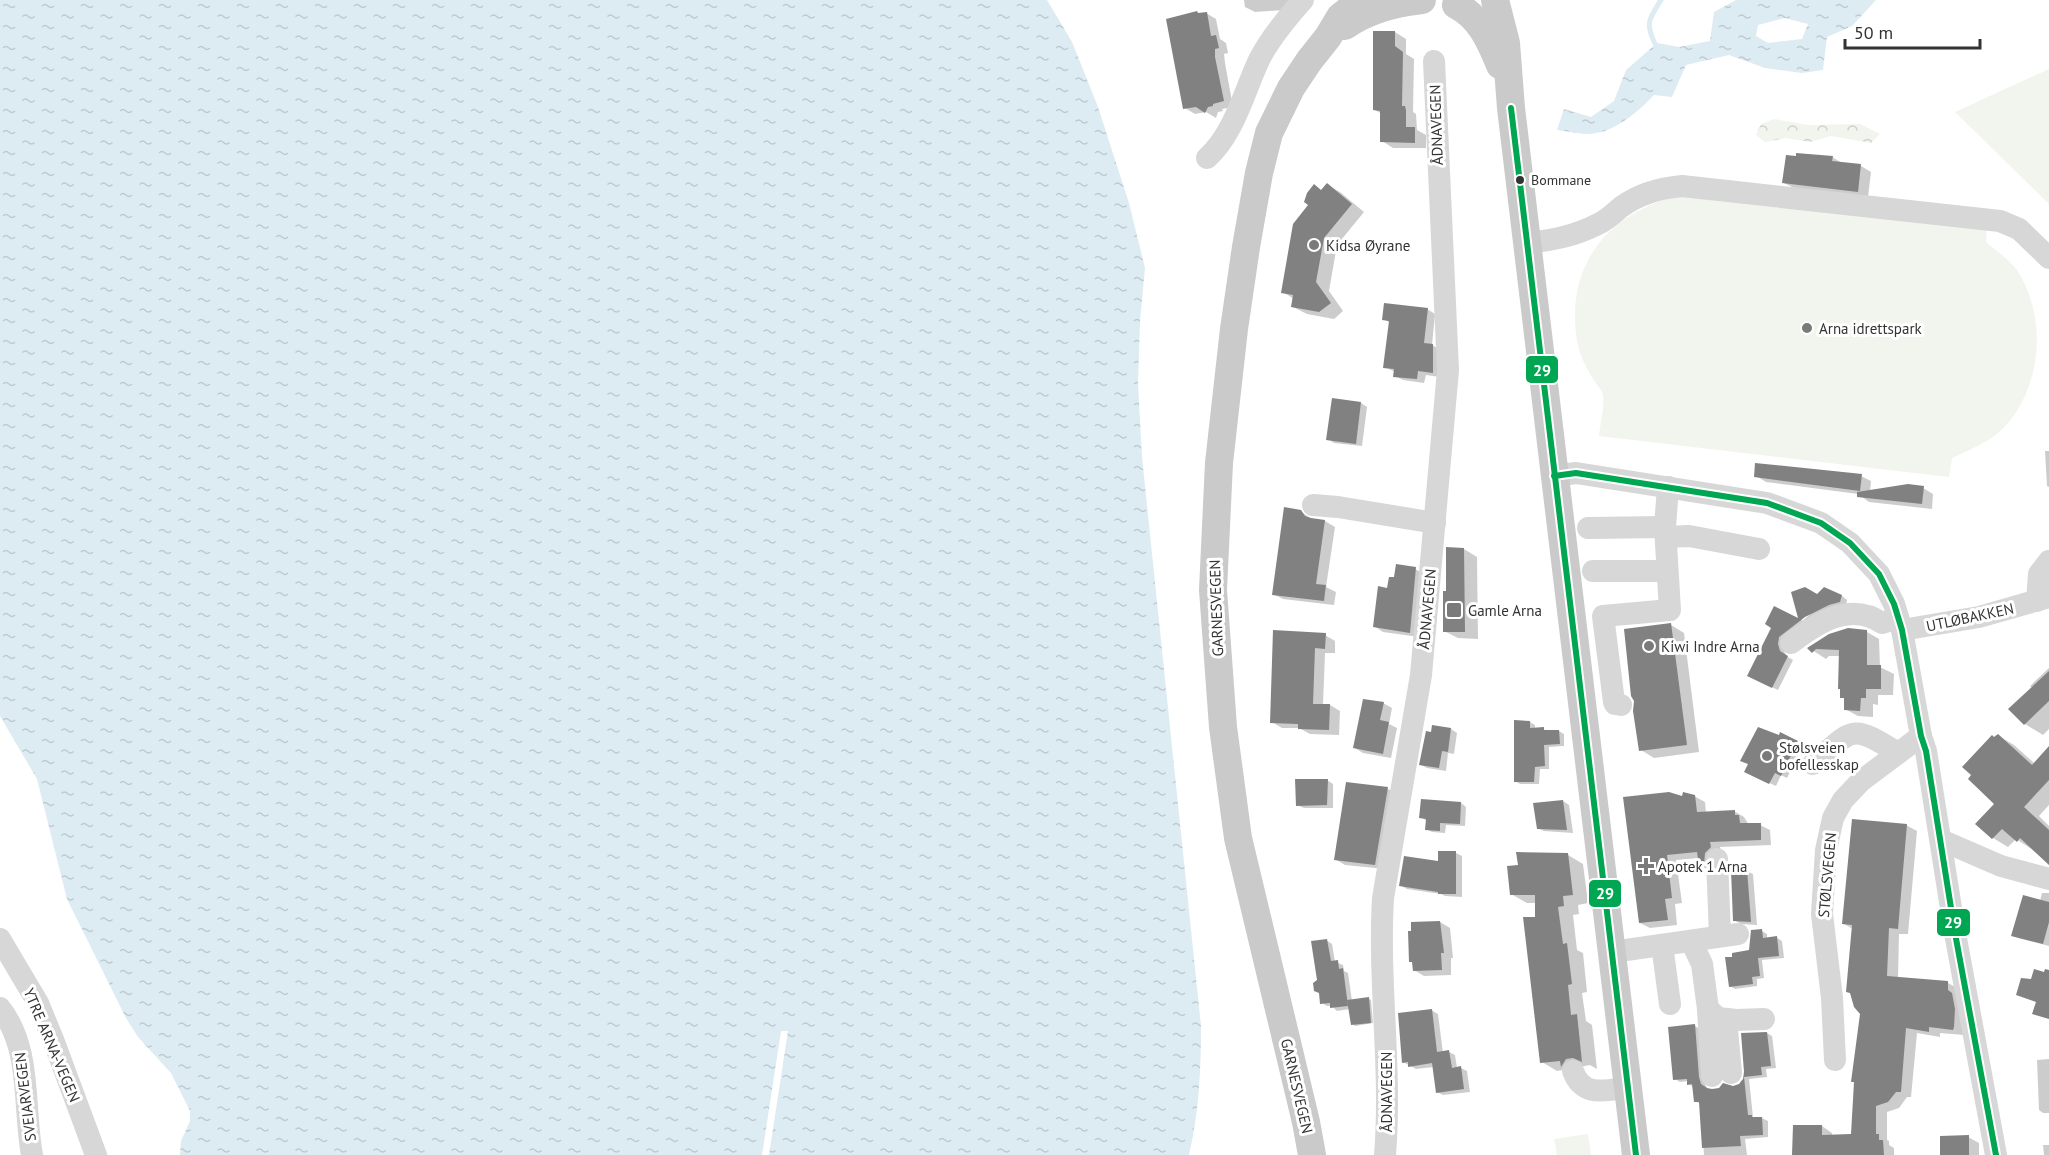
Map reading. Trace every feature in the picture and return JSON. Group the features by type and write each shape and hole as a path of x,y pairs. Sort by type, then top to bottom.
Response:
{"main road":[{"name":"GARNESVEGEN","path":"1312,1155 1238,838 1223,726 1213,590 1220,452 1234,329 1259,173 1269,133 1291,88 1344,14 1371,12 1392,5 1422,0"},
{"path":"1495,0 1506,44 1508,82 1554,476 1636,1155"},
{"path":"1457,2 1485,33 1508,82"}],"street":[{"path":"1207,158 1217,150 1227,132 1269,43 1303,0"},
{"name":"ÅDNAVEGEN","path":"1385,1155 1388,1098 1381,934 1383,898 1421,675 1448,370 1434,61"},
{"path":"1527,243 1555,240 1582,232 1602,222 1632,200 1656,190 1682,186 2000,221 2019,229 2049,258"},
{"path":"1554,476 1576,473 1767,502 1821,523 1850,543 1879,574 1900,624 1926,752 1955,933 1996,1155"},
{"path":"1621,705 1614,702 1604,616 1670,610 1665,532 1668,487"},
{"path":"1313,505 1435,523"},
{"path":"1588,528 1665,532 1759,549"},
{"name":"UTLØBAKKEN","path":"1791,643 1819,622 1842,614 1870,616 1882,623 1900,624 1979,617 2043,599 2039,574 2049,561"},
{"path":"1593,571 1668,571"},
{"path":"1813,764 1845,736 1859,732 1868,734 1898,753"},
{"name":"STØLSVEGEN","path":"1835,1060 1832,998 1822,914 1828,839 1833,818 1843,801 1861,781 1921,736"},
{"path":"1941,840 1994,863 2048,877"},
{"path":"1612,952 1729,935 1717,859"},
{"name":"YTRE ARNA-VEGEN","path":"0,939 42,1013 96,1155"},
{"path":"1691,941 1702,964 1717,1014 1722,1075"},
{"path":"1662,945 1670,1004"},
{"name":"SVEIARVEGEN","path":"0,1008 16,1035 21,1054 32,1155"},
{"path":"1717,1014 1764,1019"},
{"path":"1573,1071 1576,1081 1586,1089 1597,1091 1628,1088"}],"green space":[{"path":"2049,69 2049,204 1955,112"},
{"path":"1774,119 1808,125 1860,124 1880,134 1871,143 1831,136 1810,142 1786,138 1765,142 1756,135 1761,124"},
{"path":"1677,196 1987,227 1986,242 2017,270 2034,311 2037,333 2036,356 2032,378 2024,399 2012,418 1997,434 1952,458 1949,477 1599,436 1603,395 1581,355 1575,319 1577,293 1583,270 1594,250 1610,232 1629,217 1651,205"},
{"path":"1588,1134 1591,1155 1557,1155 1554,1139"}],"water":[{"path":"0,0 1047,0 1072,42 1098,107 1129,203 1145,268 1138,384 1142,457 1201,1026 1199,1091 1189,1155 180,1155 181,1141 190,1121 190,1111 171,1073 138,1037 126,1018 67,899 37,779 0,716"},
{"path":"1736,0 1876,0 1852,26 1827,37 1823,70 1802,73 1765,68 1729,55 1686,65 1672,97 1654,95 1632,116 1605,131 1585,134 1557,130 1564,109 1591,117 1614,101 1626,70 1657,43 1679,47 1710,41 1714,12","holes":["1785,18 1808,24 1802,39 1768,43 1756,36 1758,25"]}],"pier":[{"path":"781,1031 788,1031 769,1155 762,1155"}],"building":[{"path":"1197,11 1198,13 1207,12 1211,36 1216,35 1219,48 1215,49 1215,57 1224,101 1208,107 1205,113 1196,107 1183,109 1166,19"},
{"path":"1373,31 1395,31 1395,46 1403,52 1402,106 1405,106 1406,110 1406,127 1415,127 1415,143 1380,142 1380,111 1373,110"},
{"path":"1796,153 1833,156 1832,161 1861,164 1858,192 1782,183 1786,155 1796,156"},
{"path":"1327,183 1352,204 1324,238 1316,282 1331,303 1319,312 1291,307 1293,295 1281,293 1293,224 1308,205 1304,202 1314,184 1321,190"},
{"path":"1384,303 1428,308 1424,343 1433,344 1433,373 1418,371 1417,379 1393,377 1394,369 1383,368 1389,321 1382,320"},
{"path":"1332,398 1361,402 1356,444 1326,440"},
{"path":"1755,463 1862,474 1860,491 1754,477"},
{"path":"1908,484 1924,486 1922,504 1857,497 1857,492"},
{"path":"1284,507 1301,510 1305,516 1311,518 1325,520 1316,584 1326,585 1324,601 1272,595"},
{"path":"1446,547 1464,548 1465,632 1443,632"},
{"path":"1396,564 1416,567 1410,633 1373,627 1378,586 1387,588 1389,577 1394,577"},
{"path":"1805,587 1817,594 1824,587 1842,595 1840,602 1805,617 1779,637 1780,651 1788,656 1772,688 1747,676 1771,628 1765,624 1774,606 1798,618 1791,592"},
{"path":"1671,623 1687,745 1639,751 1624,629"},
{"path":"1848,628 1867,630 1867,665 1881,665 1881,689 1866,689 1866,698 1861,698 1860,711 1844,710 1844,698 1840,698 1840,689 1838,689 1839,650 1816,649 1812,653 1807,648 1829,634"},
{"path":"1273,630 1326,633 1325,649 1315,648 1313,704 1330,704 1329,730 1298,729 1298,724 1270,723"},
{"path":"2049,671 2049,701 2024,725 2008,709"},
{"path":"1363,699 1384,702 1380,720 1389,722 1383,754 1353,748"},
{"path":"1514,720 1530,721 1530,728 1544,727 1544,730 1559,730 1560,744 1544,745 1545,766 1535,767 1534,782 1514,782"},
{"path":"1432,725 1451,728 1448,752 1442,751 1439,768 1419,765 1426,731 1431,732"},
{"name":"Stølsveien bofellesskap","path":"1758,727 1779,735 1780,732 1798,741 1781,776 1775,773 1769,784 1744,772 1748,764 1740,761"},
{"path":"1998,734 2032,765 2049,746 2049,780 2024,807 2049,830 2049,865 2020,838 2017,842 2002,829 1992,839 1975,824 1994,804 1968,779 1971,775 1962,767 1992,735 1994,737"},
{"path":"1295,779 1328,779 1327,805 1296,806"},
{"path":"1346,782 1388,787 1375,865 1334,860"},
{"path":"1669,792 1682,796 1683,792 1695,795 1697,812 1735,810 1735,815 1739,815 1740,823 1761,823 1761,840 1710,842 1711,847 1705,853 1704,865 1699,866 1697,852 1667,855 1672,898 1665,899 1668,920 1639,923 1623,797"},
{"path":"1421,799 1461,802 1460,824 1440,823 1440,831 1425,830 1426,819 1419,818"},
{"path":"1563,800 1567,830 1537,829 1533,803"},
{"path":"1852,819 1907,824 1898,929 1889,928 1887,976 1948,981 1948,990 1952,993 1955,1009 1954,1027 1953,1030 1929,1027 1929,1032 1906,1028 1901,1092 1896,1092 1888,1102 1876,1106 1876,1134 1879,1134 1879,1140 1883,1140 1884,1155 1792,1155 1793,1125 1822,1125 1822,1135 1851,1134 1854,1082 1851,1082 1860,1014 1854,1007 1850,993 1846,992 1852,925 1842,924"},
{"path":"1438,851 1456,851 1456,894 1438,894 1438,892 1399,886 1404,856 1438,861"},
{"path":"1516,852 1568,853 1573,895 1563,896 1564,906 1558,907 1563,944 1567,943 1572,984 1568,985 1571,1015 1577,1014 1582,1062 1573,1058 1566,1059 1561,1067 1560,1061 1540,1063 1523,917 1535,917 1535,895 1510,895 1507,866 1518,865"},
{"path":"1747,869 1751,922 1733,921 1731,870"},
{"path":"2023,895 2049,902 2049,922 2043,944 2011,936"},
{"path":"1440,921 1444,953 1441,953 1442,970 1413,971 1412,962 1409,962 1408,931 1411,931 1411,922"},
{"path":"1762,929 1763,938 1777,936 1779,956 1758,958 1760,976 1752,977 1753,984 1729,987 1725,957 1732,957 1732,953 1749,950 1751,930"},
{"path":"1327,939 1331,961 1338,960 1339,969 1343,968 1348,1006 1330,1008 1330,1003 1320,1004 1319,993 1314,991 1313,983 1317,980 1311,941"},
{"path":"2034,969 2044,972 2045,969 2049,970 2049,1019 2032,1014 2036,1002 2016,995 2021,978 2031,979"},
{"path":"1369,997 1371,1023 1351,1025 1347,1000"},
{"path":"1432,1009 1437,1052 1449,1050 1452,1068 1461,1066 1464,1089 1436,1093 1432,1063 1408,1067 1408,1062 1402,1063 1398,1013"},
{"path":"1695,1024 1699,1077 1701,1084 1712,1089 1719,1088 1723,1083 1733,1086 1739,1084 1743,1079 1741,1033 1767,1032 1771,1066 1761,1067 1762,1075 1744,1077 1748,1115 1762,1117 1763,1135 1740,1136 1741,1146 1702,1148 1699,1102 1694,1102 1692,1084 1687,1085 1687,1079 1673,1080 1668,1027"},
{"path":"1969,1135 1969,1155 1940,1155 1940,1136"}],"waterway":[{"path":"1655,44 1649,26 1661,0"}],"transit line":[{"name":"29","path":"1511,108 1636,1155"},
{"name":"29","path":"1554,476 1576,473 1767,503 1821,523 1850,543 1879,574 1894,604 1902,630 1921,736 1926,751 1955,933 1996,1155"}],"place":[{"name":"Bommane","path":"1520,180"},
{"name":"Kidsa Øyrane","path":"1314,245"},
{"name":"Arna idrettspark","path":"1807,328"},
{"name":"Gamle Arna","path":"1454,610"},
{"name":"Kiwi Indre Arna","path":"1649,646"},
{"name":"Stølsveien bofellesskap","path":"1767,756"},
{"name":"Apotek 1 Arna","path":"1646,866"}]}
